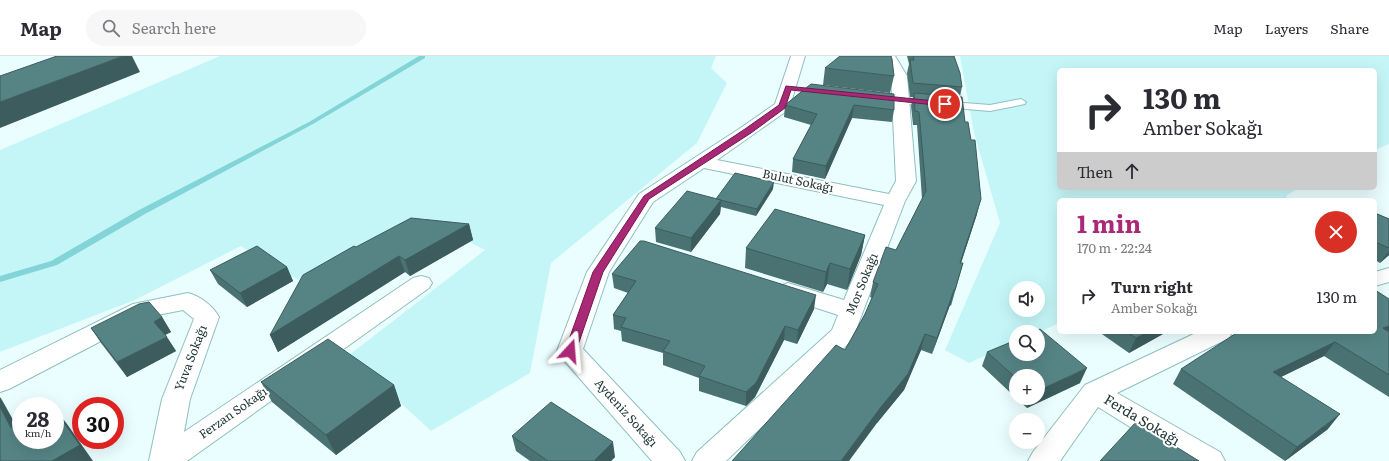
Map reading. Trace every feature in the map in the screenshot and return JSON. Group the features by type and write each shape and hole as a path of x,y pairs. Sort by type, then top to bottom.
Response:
{"street":[{"name":"Aydeniz Sokağı","path":"670,461 570,351 598,272 646,198 782,106 796,89 798,56"},
{"name":"Mor Sokağı","path":"707,461 842,335 895,201 906,181 893,100 899,76 888,56"},
{"name":"Bulut Sokağı","path":"701,162 895,201"},
{"path":"620,239 642,246"},
{"path":"1377,278 1389,275"},
{"name":"Ferzan Sokağı","path":"164,461 421,283"},
{"path":"769,285 852,311"},
{"name":"Yuva Sokağı","path":"0,382 141,310 188,301 207,317 176,399 164,461"},
{"path":"1043,461 1094,392 1216,334"},
{"name":"Ferda Sokağı","path":"1094,392 1210,461"}],"lane":[{"path":"893,100 990,108 1021,102"}],"shaded area":[{"path":"220,56 716,56 711,68 727,83 697,143 551,263 530,373 431,431 349,355 485,250 424,218 310,287 241,246 135,300 0,352 0,150"},
{"path":"960,56 1389,56 1389,144 1377,149 1377,68 1057,68 1057,190 1296,190 1287,195 1286,198 1057,198 1057,324 1045,330 1045,325 1009,325 1009,345 969,363 945,350 1000,223 974,133"}],"building":[{"path":"57,56 123,56 0,102 0,76"},
{"path":"840,56 891,56 894,76 825,68"},
{"path":"913,56 954,56 960,73 962,87 913,83 910,60 914,60"},
{"path":"811,84 894,94 894,110 854,105 826,166 793,159 817,114 785,105"},
{"path":"914,93 962,97 965,122 968,122 971,140 975,140 981,199 960,263 963,263 955,290 937,338 925,334 908,374 881,407 841,461 732,461 836,345 845,350 865,314 878,284 873,282 886,247 896,250 926,191 919,112 915,111"},
{"path":"735,173 774,182 757,209 716,199"},
{"path":"687,191 721,200 691,238 655,228"},
{"path":"775,209 865,235 850,269 830,263 826,272 746,248"},
{"path":"1377,214 1389,219 1389,248 1377,243"},
{"path":"411,218 469,224 405,260 399,256 270,335 303,275 354,246 356,247"},
{"path":"640,241 816,295 798,330 785,326 756,383 746,392 699,376 705,366 663,351 670,341 621,327 626,318 613,315 636,281 612,274"},
{"path":"257,246 287,267 240,293 210,270"},
{"path":"1377,291 1389,299 1389,326 1383,328 1389,332 1389,375 1335,342 1273,372 1340,414 1297,447 1181,369 1235,334 1377,334"},
{"path":"149,302 162,317 154,322 167,337 117,362 91,328 139,304"},
{"path":"1045,333 1087,368 1045,388 1045,369 1009,369 1009,372 987,352 1009,343 1009,361 1045,361"},
{"path":"1130,334 1144,334 1136,338"},
{"path":"328,339 394,385 326,435 261,382"},
{"path":"551,402 613,442 594,461 548,461 512,436"},
{"path":"0,407 12,428 12,449 64,449 64,423 72,434 73,449 52,461 0,461"},
{"path":"1136,422 1199,461 1100,461"}],"waterway":[{"path":"0,279 54,263 142,212 311,123 422,58 422,56"}],"route":[{"path":"570,351 598,272 646,198 748,131 782,106 788,88 945,104"}]}
